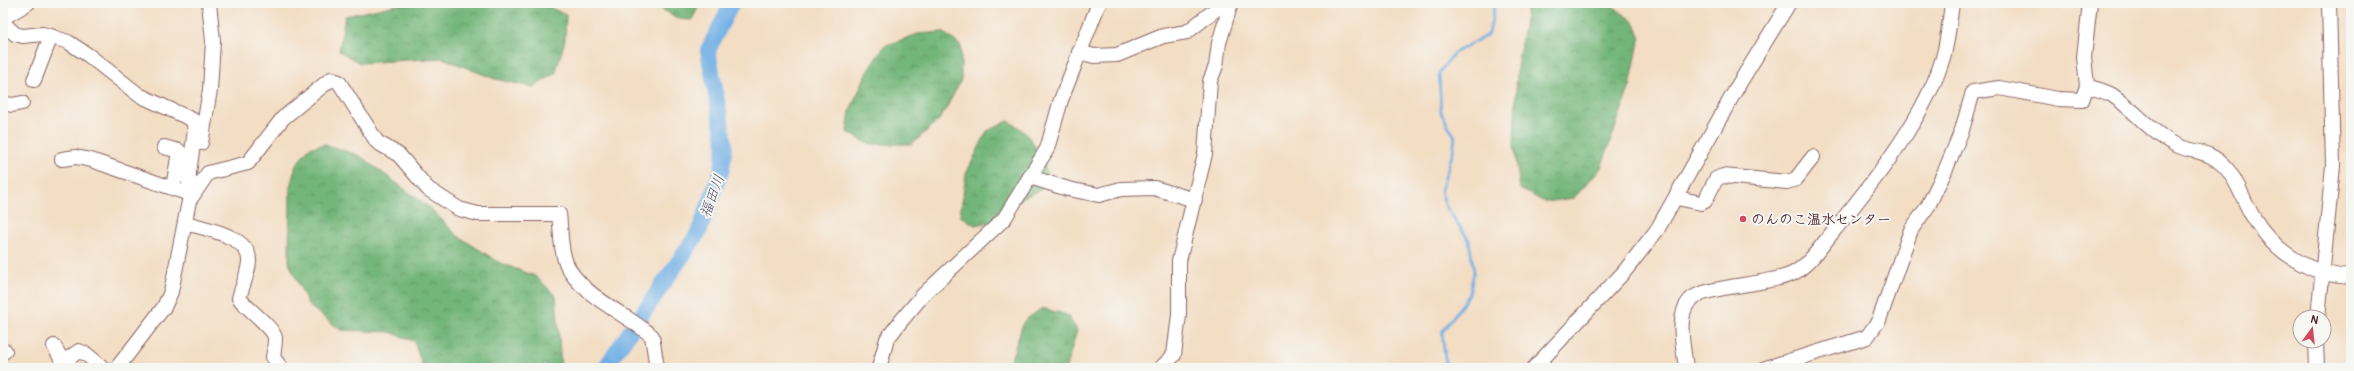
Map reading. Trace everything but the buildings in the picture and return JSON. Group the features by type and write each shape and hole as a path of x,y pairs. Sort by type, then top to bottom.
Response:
{"street":[{"path":"3,18 28,3"},
{"path":"117,368 164,307 171,292 186,223 189,201 193,190 210,83 213,41 209,3"},
{"path":"878,368 887,339 901,320 923,295 1004,219 1048,148 1061,100 1098,3"},
{"path":"1079,52 1094,56 1118,55 1163,36 1187,32 1224,3"},
{"path":"1161,368 1174,356 1179,314 1179,261 1205,154 1210,81 1216,66 1219,43 1231,3"},
{"path":"1534,368 1639,255 1677,198 1739,84 1789,3"},
{"path":"1686,368 1682,325 1690,301 1699,294 1710,290 1768,282 1793,273 1805,264 1861,196 1914,121 1934,79 1944,54 1952,3"},
{"path":"1766,368 1867,337 1879,320 1910,230 1928,206 1945,171 1962,130 1973,92 1999,88 2058,99 2082,100 2087,86 2084,57 2090,3"},
{"path":"2319,309 2324,272 2333,166 2329,3"},
{"path":"3,23 15,34 23,36 43,34 68,42 88,55 139,95 193,120 196,130 188,180 193,190"},
{"path":"34,80 51,36"},
{"path":"193,190 208,173 248,163 283,118 331,79 339,82 377,142 398,155 428,189 459,209 478,214 559,214 566,262 576,278 598,299 630,319 652,336 657,368"},
{"path":"2087,86 2111,94 2131,109 2146,126 2175,145 2208,153 2226,168 2252,216 2270,241 2290,258 2324,272 2351,277"},
{"path":"3,103 12,105 22,103"},
{"path":"164,147 179,151 173,188"},
{"path":"62,159 76,157 91,160 173,188 193,190"},
{"path":"1677,198 1701,203 1705,201 1716,179 1723,176 1787,182 1796,179 1812,157"},
{"path":"1030,176 1068,189 1099,195 1121,189 1154,188 1195,200"},
{"path":"186,223 234,239 245,247 249,262 239,298 246,308 268,325 275,336 273,357 281,368"},
{"path":"54,346 63,362 79,351 86,354 103,368"},
{"path":"2316,349 2317,368"}],"green space":[{"path":"406,3 541,3 566,15 565,40 555,74 533,87 495,79 442,58 360,63 339,51 345,16"},
{"path":"651,3 700,3 692,20 679,19"},
{"path":"1528,3 1609,3 1635,23 1640,37 1630,86 1601,168 1574,198 1545,202 1520,189 1514,144 1517,67"},
{"path":"943,32 961,46 961,80 941,118 912,144 869,144 847,132 850,111 867,72 884,46 918,34"},
{"path":"1008,121 1016,125 1028,136 1036,149 1047,172 1042,189 1024,197 991,222 975,225 960,216 966,174 987,131"},
{"path":"325,144 360,156 430,208 458,236 500,263 535,276 556,296 561,368 423,368 414,341 390,332 341,330 309,306 289,263 290,187 296,165 309,148"},
{"path":"1042,308 1067,315 1077,330 1066,368 1008,368 1024,321"}],"waterway":[{"name":"福田川","path":"605,368 699,232 722,169 725,145 708,50 732,3"},
{"path":"1446,368 1442,332 1469,295 1474,271 1469,240 1445,205 1441,190 1453,152 1455,137 1441,113 1439,73 1454,53 1489,34 1495,3"}],"place":[{"name":"のんのこ温水センター","path":"1743,219"}]}
